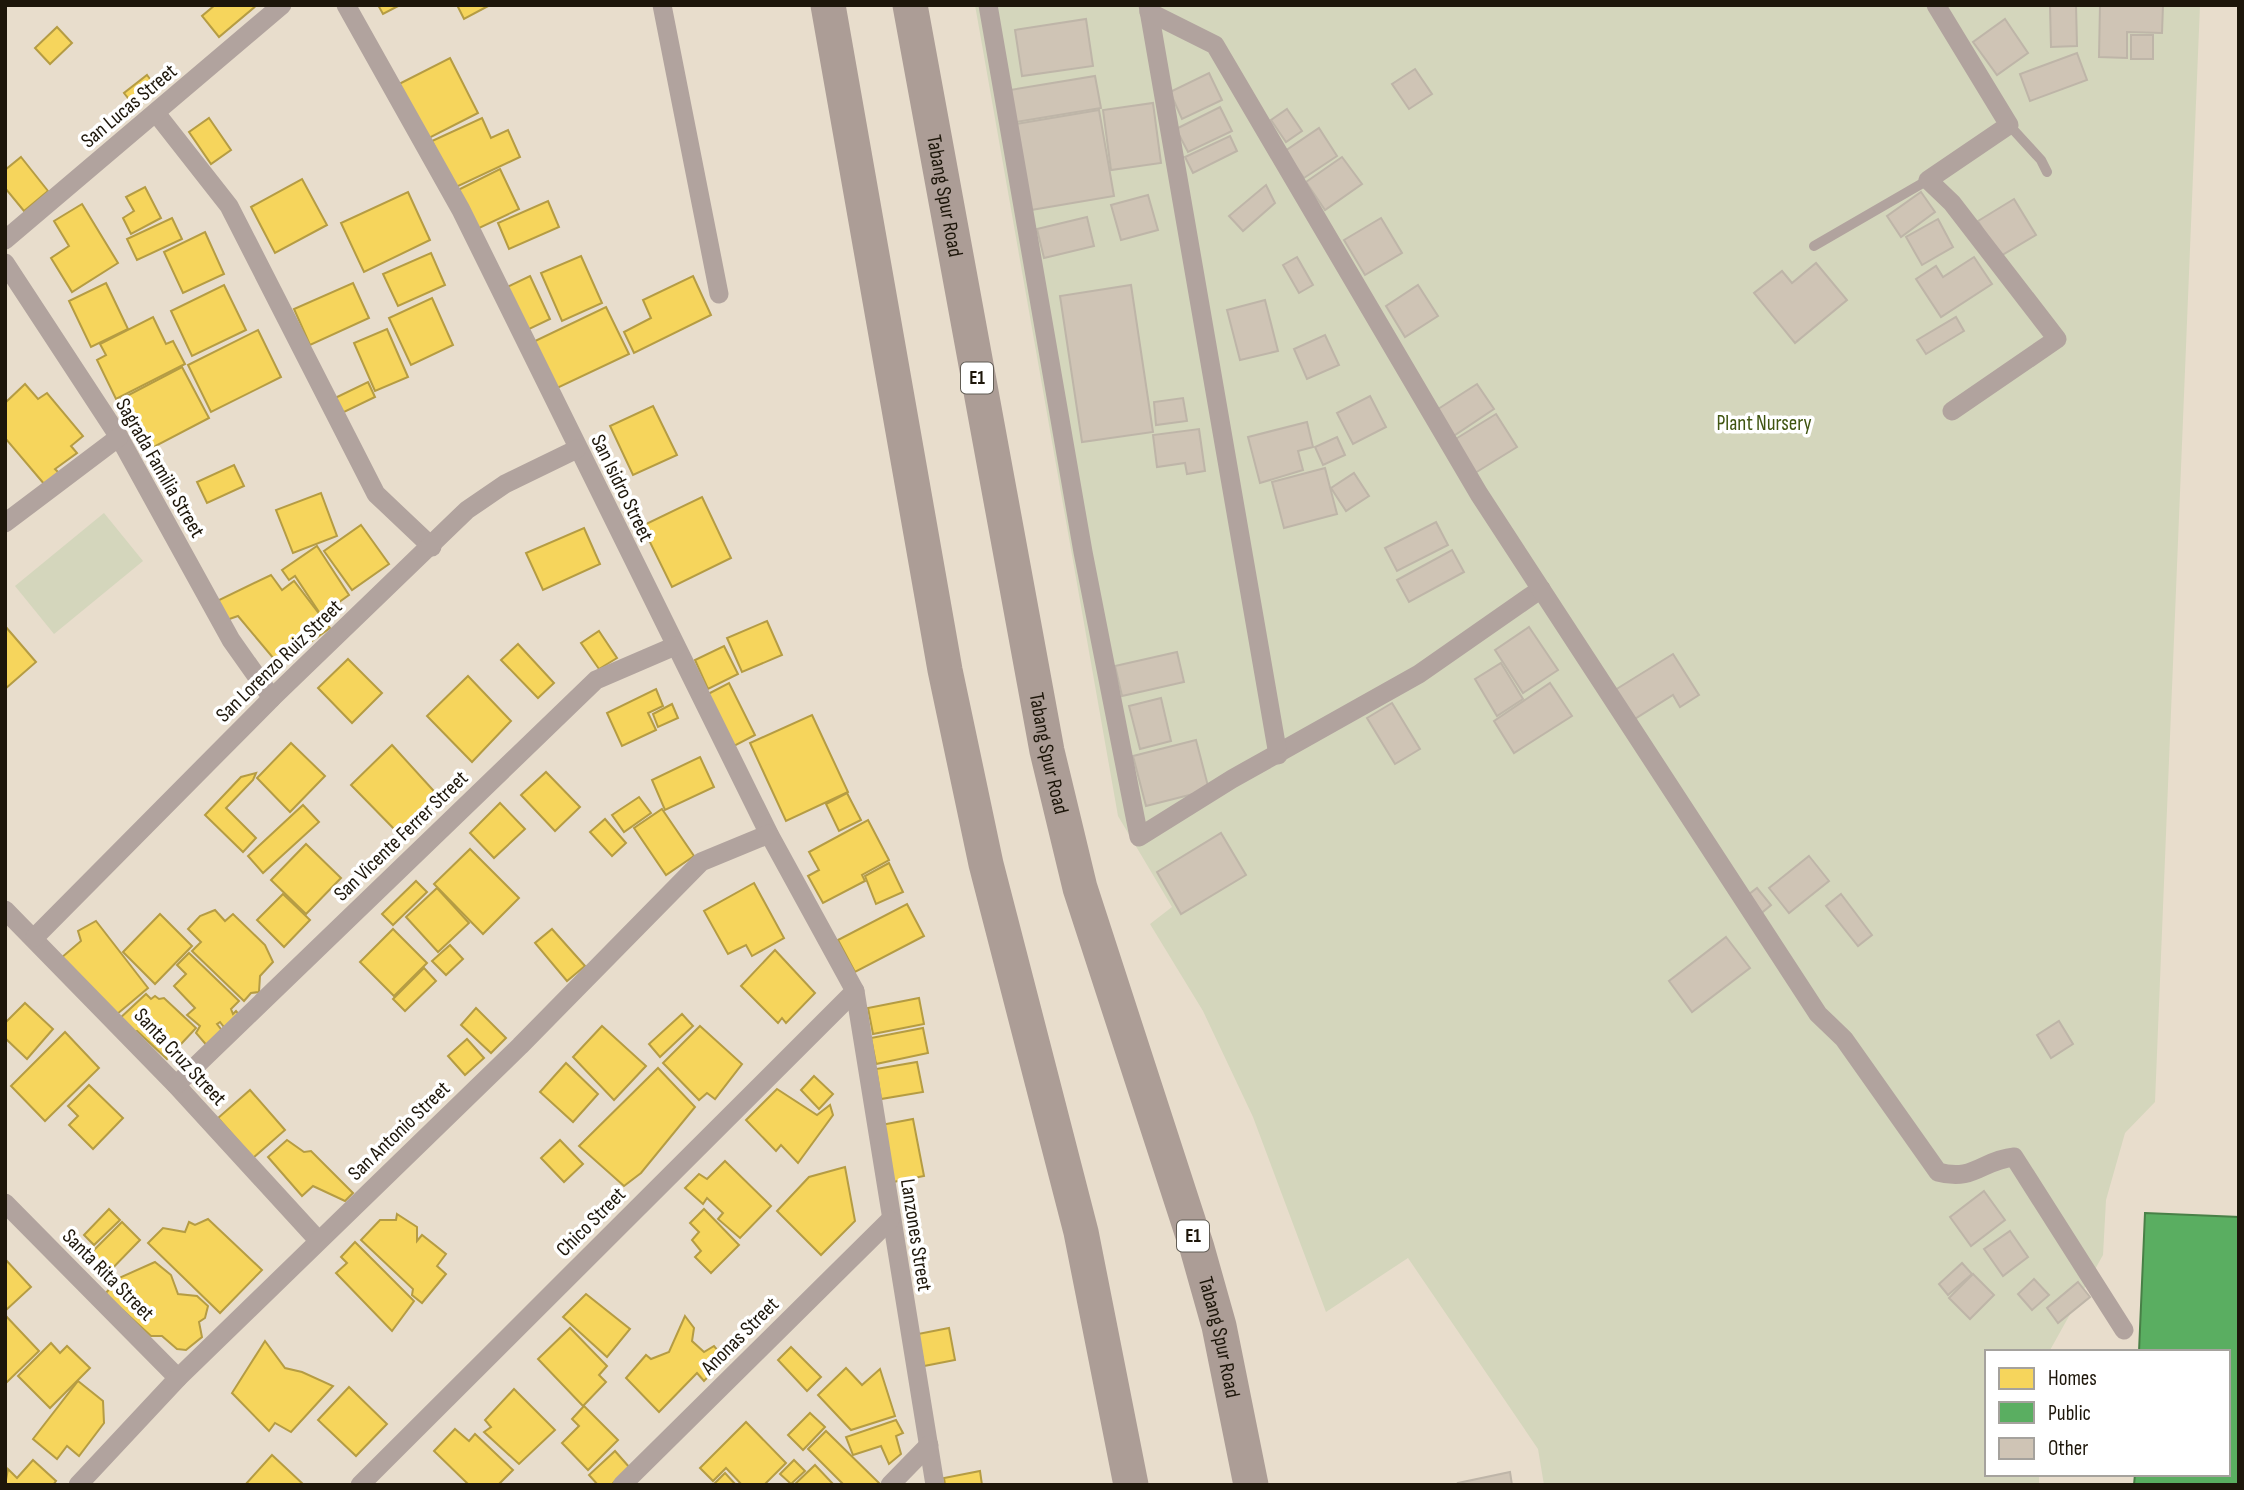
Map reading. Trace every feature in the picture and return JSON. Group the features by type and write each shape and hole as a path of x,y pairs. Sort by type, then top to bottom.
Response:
{"highway":[{"path":"828,5 944,670 986,864 1081,1232 1131,1485"},
{"name":"Tabang Spur Road","path":"910,5 1047,751 1080,888 1197,1248 1219,1326 1251,1485"}],"street":[{"name":"San Lucas Street","path":"5,240 282,5"},
{"name":"San Isidro Street","path":"346,5 461,210 769,834 855,991"},
{"path":"662,5 719,294"},
{"path":"988,5 1083,552 1139,837 1232,779 1419,674 1541,589"},
{"path":"1936,5 2009,125 1928,180 1952,203 2057,339 1952,411"},
{"path":"1148,8 1278,755"},
{"path":"1148,8 1215,45 1479,494 1818,1014 1844,1039 1938,1172 1956,1177 1973,1174 1996,1159 2014,1157 2124,1330"},
{"path":"156,113 229,206 376,494 432,547"},
{"name":"Sagrada Familia Street","path":"5,263 119,437 231,640 272,698"},
{"path":"5,523 119,437"},
{"name":"San Lorenzo Ruiz Street","path":"35,937 272,698 432,547 467,510 505,484 578,449"},
{"name":"San Vicente Ferrer Street","path":"176,1085 596,680 675,646"},
{"name":"San Antonio Street","path":"78,1485 178,1378 520,1046 701,862 769,834"},
{"name":"Santa Cruz Street","path":"5,910 35,937 176,1085 318,1240"},
{"name":"Lanzones Street","path":"855,991 935,1485"},
{"name":"Chico Street","path":"360,1485 855,991"},
{"name":"Santa Rita Street","path":"5,1203 178,1378"},
{"name":"Anonas Street","path":"622,1485 890,1220"},
{"path":"890,1485 929,1445"}],"lane":[{"path":"2009,125 2041,160 2047,172"},
{"path":"1814,246 1928,180"}],"green space":[{"name":"Plant Nursery","path":"975,5 2200,5 2155,1102 2125,1133 2106,1200 2103,1255 2050,1350 1985,1350 1985,1476 2039,1476 2039,1485 1544,1485 1538,1449 1408,1258 1326,1312 1253,1117 1203,1011 1150,924 1172,907 1118,816"},
{"path":"104,513 143,561 54,634 15,586"}],"building: Homes":[{"path":"215,5 257,5 219,37 202,16"},
{"path":"378,5 400,5 383,14"},
{"path":"457,5 490,5 464,19"},
{"path":"57,27 72,43 50,64 35,48"},
{"path":"450,58 478,113 427,139 399,84"},
{"path":"147,75 159,91 136,108 124,93"},
{"path":"209,118 231,150 211,164 189,132"},
{"path":"482,118 491,138 508,130 520,157 454,188 432,141"},
{"path":"21,157 48,191 24,211 5,188 5,170"},
{"path":"500,169 519,209 475,230 456,191"},
{"path":"302,179 327,225 275,253 251,207"},
{"path":"145,187 161,218 131,234 123,218 134,211 126,197"},
{"path":"408,192 430,240 364,272 341,223"},
{"path":"548,201 559,227 509,249 498,223"},
{"path":"82,204 118,263 72,292 51,258 69,246 54,221"},
{"path":"172,218 182,239 137,260 127,239"},
{"path":"205,232 224,274 183,293 164,252"},
{"path":"431,253 445,285 398,306 383,274"},
{"path":"581,256 602,303 562,321 541,273"},
{"path":"530,276 550,319 525,331 505,288"},
{"path":"693,276 711,315 634,353 624,332 651,318 643,300"},
{"path":"106,283 128,329 91,347 69,301"},
{"path":"353,283 369,318 310,345 294,309"},
{"path":"224,285 246,330 192,356 171,311"},
{"path":"432,298 453,345 411,365 389,318"},
{"path":"606,307 629,354 555,389 533,342"},
{"path":"153,317 166,344 173,341 185,364 116,399 97,360 106,355 100,344"},
{"path":"387,329 408,377 375,391 354,343"},
{"path":"258,330 281,377 211,412 188,365"},
{"path":"182,367 209,418 148,450 121,399"},
{"path":"368,382 375,397 342,413 335,398"},
{"path":"25,384 38,399 47,393 83,436 71,446 77,453 55,469 59,473 45,485 5,438 5,403"},
{"path":"653,406 677,455 633,475 610,426"},
{"path":"234,465 244,486 207,503 197,482"},
{"path":"321,493 337,536 293,553 276,510"},
{"path":"702,497 731,558 672,587 642,526"},
{"path":"361,525 389,564 352,590 324,551"},
{"path":"584,528 600,564 543,590 526,553"},
{"path":"317,546 349,595 321,615 295,576 289,580 282,570"},
{"path":"271,575 282,590 294,581 330,628 279,665 238,616 221,622 215,602"},
{"path":"767,621 782,655 742,672 727,638"},
{"path":"5,626 36,662 5,689"},
{"path":"599,631 617,658 599,669 581,643"},
{"path":"518,644 554,683 538,698 501,660"},
{"path":"724,646 738,674 708,689 695,660"},
{"path":"348,659 382,693 352,723 318,688"},
{"path":"468,676 511,721 472,762 427,716"},
{"path":"729,683 755,735 734,746 708,694"},
{"path":"656,689 663,706 648,713 656,730 622,746 607,713"},
{"path":"672,704 678,718 658,727 653,714"},
{"path":"812,715 848,792 786,821 750,743"},
{"path":"291,743 325,776 290,812 257,778"},
{"path":"392,745 442,800 402,837 351,785"},
{"path":"700,757 714,787 665,810 652,780"},
{"path":"546,772 580,807 555,831 521,795"},
{"path":"256,773 253,780 226,808 256,838 243,852 205,815 241,777"},
{"path":"847,793 861,820 839,831 826,804"},
{"path":"639,797 651,813 624,832 612,815"},
{"path":"500,803 525,829 494,858 470,833"},
{"path":"303,805 319,822 263,873 248,856"},
{"path":"662,809 694,856 666,875 634,828"},
{"path":"605,819 626,843 612,856 590,832"},
{"path":"868,820 889,860 862,875 865,881 823,903 808,876 819,870 809,852"},
{"path":"306,844 341,878 306,914 271,880"},
{"path":"470,849 519,898 483,934 434,884"},
{"path":"889,863 903,892 876,904 865,876"},
{"path":"416,881 427,892 393,925 382,914"},
{"path":"754,883 784,938 752,956 746,945 728,954 704,911"},
{"path":"437,888 469,923 438,952 406,917"},
{"path":"283,894 310,920 284,947 257,920"},
{"path":"907,904 924,936 855,972 838,940"},
{"path":"215,910 225,921 233,914 265,945 273,962 260,976 259,992 251,993 244,1001 192,951 201,942 188,929 200,916"},
{"path":"160,914 192,946 155,984 123,952"},
{"path":"96,921 148,988 116,1015 61,958 81,941 78,931"},
{"path":"393,929 427,963 394,996 360,962"},
{"path":"552,929 585,966 567,981 535,943"},
{"path":"450,945 463,959 446,975 432,961"},
{"path":"775,950 815,993 786,1023 782,1018 778,1023 741,986"},
{"path":"189,953 239,1001 231,1009 233,1014 236,1011 241,1017 227,1031 220,1022 217,1024 224,1033 209,1048 196,1033 200,1026 187,1015 195,1008 174,986 186,974 177,965"},
{"path":"424,968 436,981 405,1011 393,999"},
{"path":"146,994 151,999 155,996 164,998 196,1028 167,1059 137,1031 131,1034 118,1020"},
{"path":"919,998 924,1024 873,1034 868,1008"},
{"path":"25,1003 53,1029 27,1059 5,1038 5,1023"},
{"path":"476,1008 506,1038 491,1053 461,1025"},
{"path":"682,1014 693,1026 660,1057 649,1044"},
{"path":"602,1026 646,1066 614,1100 573,1057"},
{"path":"700,1026 742,1064 715,1099 707,1093 699,1100 663,1063"},
{"path":"923,1028 928,1053 876,1064 871,1038"},
{"path":"65,1032 99,1068 45,1121 11,1086"},
{"path":"467,1039 484,1058 465,1075 448,1056"},
{"path":"917,1062 923,1092 881,1099 876,1069"},
{"path":"566,1063 598,1094 573,1122 540,1092"},
{"path":"658,1068 695,1107 641,1173 624,1186 579,1146"},
{"path":"814,1076 833,1094 819,1109 801,1090"},
{"path":"89,1085 123,1118 93,1149 69,1125 78,1116 68,1106"},
{"path":"777,1089 817,1115 830,1105 833,1115 798,1163 781,1145 776,1151 746,1120"},
{"path":"250,1090 285,1130 253,1158 218,1118"},
{"path":"913,1119 924,1176 893,1182 881,1125"},
{"path":"287,1140 304,1152 311,1151 353,1193 345,1201 313,1186 302,1196 268,1157"},
{"path":"560,1140 583,1164 564,1182 541,1158"},
{"path":"725,1161 771,1206 740,1238 718,1219 723,1213 707,1198 703,1204 685,1188 699,1174 707,1179"},
{"path":"845,1167 855,1221 821,1255 777,1211 809,1177"},
{"path":"109,1209 120,1220 94,1245 84,1235"},
{"path":"704,1209 739,1245 711,1273 695,1257 701,1251 692,1240 699,1232 690,1223"},
{"path":"397,1214 417,1227 417,1241 422,1235 446,1254 437,1266 446,1274 422,1303 412,1295 413,1289 361,1240 380,1220 396,1220"},
{"path":"208,1219 262,1270 220,1313 148,1243 163,1228 185,1232 189,1222 195,1225"},
{"path":"122,1222 140,1240 104,1277 86,1258"},
{"path":"355,1242 414,1301 392,1331 336,1273 347,1263 341,1257"},
{"path":"5,1259 31,1287 5,1311"},
{"path":"155,1262 171,1275 178,1294 197,1296 208,1306 205,1318 199,1322 202,1337 186,1350 177,1349 162,1336 151,1336 105,1294 119,1278"},
{"path":"586,1294 630,1329 607,1357 563,1317"},
{"path":"5,1315 39,1351 5,1384"},
{"path":"685,1316 694,1328 692,1341 704,1352 714,1346 725,1359 704,1381 697,1373 659,1412 626,1378 646,1355 651,1359 669,1352"},
{"path":"570,1328 607,1366 599,1375 606,1382 583,1406 538,1359"},
{"path":"949,1328 955,1360 924,1366 918,1334"},
{"path":"265,1341 285,1368 302,1372 333,1386 291,1432 275,1423 269,1431 232,1393"},
{"path":"51,1343 60,1353 67,1346 90,1368 50,1408 18,1376"},
{"path":"791,1347 821,1377 807,1391 778,1360"},
{"path":"846,1368 862,1385 880,1369 895,1416 851,1430 818,1395"},
{"path":"78,1381 103,1401 104,1423 79,1456 67,1446 57,1459 33,1439"},
{"path":"349,1387 387,1424 356,1456 318,1420"},
{"path":"514,1389 555,1430 519,1464 484,1432 491,1427 485,1420"},
{"path":"584,1406 618,1440 588,1470 562,1443 579,1426 572,1419"},
{"path":"810,1413 825,1427 803,1450 788,1435"},
{"path":"896,1420 903,1433 896,1436 901,1454 889,1464 881,1446 853,1455 846,1437"},
{"path":"746,1422 786,1463 764,1485 742,1485 726,1468 713,1481 700,1468"},
{"path":"455,1429 469,1441 475,1434 513,1470 498,1485 469,1485 434,1451"},
{"path":"826,1431 879,1483 877,1485 844,1485 808,1449"},
{"path":"615,1451 630,1468 611,1485 598,1485 589,1475"},
{"path":"272,1455 304,1485 245,1485"},
{"path":"33,1460 56,1481 53,1485 5,1485 8,1469 17,1478"},
{"path":"794,1460 805,1471 791,1484 780,1474"},
{"path":"815,1465 834,1485 794,1485"},
{"path":"980,1471 982,1485 945,1485 944,1478"},
{"path":"725,1473 736,1485 715,1483"}],"building: Public":[{"path":"2145,1213 2239,1217 2239,1485 2134,1485 2135,1476 2230,1476 2230,1350 2139,1350"}],"building: Other":[{"path":"2050,5 2076,5 2077,46 2051,47"},
{"path":"2100,5 2163,5 2162,33 2127,32 2127,58 2099,57"},
{"path":"1086,19 1093,66 1022,76 1015,30"},
{"path":"2005,19 2028,53 1997,75 1973,42"},
{"path":"2131,35 2153,35 2153,59 2131,59"},
{"path":"2077,53 2087,80 2030,101 2020,74"},
{"path":"1415,69 1432,94 1409,109 1392,84"},
{"path":"1209,73 1222,100 1182,119 1170,92"},
{"path":"1095,76 1101,108 1016,122 1010,90"},
{"path":"1153,103 1161,163 1111,170 1103,110"},
{"path":"1220,107 1232,131 1188,152 1176,129"},
{"path":"1287,109 1302,131 1286,142 1271,120"},
{"path":"1099,110 1114,196 1031,210 1016,124"},
{"path":"1319,128 1337,156 1304,178 1285,151"},
{"path":"1230,136 1237,151 1193,173 1185,157"},
{"path":"1342,157 1362,184 1325,210 1306,182"},
{"path":"1266,185 1275,203 1243,231 1229,216"},
{"path":"1921,192 1935,212 1901,237 1887,216"},
{"path":"1148,195 1158,230 1121,240 1111,205"},
{"path":"2014,199 2036,235 1999,257 1978,221"},
{"path":"1087,217 1094,246 1044,258 1037,229"},
{"path":"1381,218 1402,253 1365,275 1344,240"},
{"path":"1938,219 1953,247 1922,265 1906,237"},
{"path":"1297,257 1313,285 1299,293 1283,265"},
{"path":"1974,257 1992,284 1941,317 1916,279 1936,266 1943,277"},
{"path":"1816,263 1847,300 1795,343 1754,293 1782,271 1792,283"},
{"path":"1131,285 1153,432 1082,442 1060,296"},
{"path":"1418,285 1438,316 1405,337 1386,306"},
{"path":"1265,300 1278,351 1240,360 1227,310"},
{"path":"1956,317 1964,331 1926,354 1917,340"},
{"path":"1325,335 1339,365 1307,379 1294,349"},
{"path":"1477,384 1494,409 1452,437 1435,411"},
{"path":"1370,396 1386,427 1353,444 1337,413"},
{"path":"1183,398 1187,421 1156,425 1154,402"},
{"path":"1496,414 1517,447 1475,473 1454,440"},
{"path":"1307,422 1313,447 1298,451 1303,470 1260,483 1248,437"},
{"path":"1199,429 1205,471 1187,474 1185,463 1157,467 1153,435"},
{"path":"1337,437 1345,455 1323,465 1315,447"},
{"path":"1325,468 1337,514 1284,528 1272,482"},
{"path":"1354,473 1369,496 1346,511 1331,488"},
{"path":"1436,522 1448,545 1397,571 1385,548"},
{"path":"1452,550 1464,572 1409,602 1397,580"},
{"path":"1529,627 1558,670 1523,693 1495,650"},
{"path":"1177,652 1184,682 1122,696 1115,666"},
{"path":"1673,654 1699,695 1680,707 1673,695 1633,720 1615,690"},
{"path":"1501,663 1523,699 1497,716 1475,679"},
{"path":"1550,683 1572,716 1514,753 1494,721"},
{"path":"1161,698 1171,741 1140,749 1129,706"},
{"path":"1392,703 1420,749 1395,764 1367,718"},
{"path":"1196,740 1209,790 1146,806 1133,756"},
{"path":"1221,833 1246,875 1181,914 1157,872"},
{"path":"1809,856 1829,881 1789,913 1769,888"},
{"path":"1757,888 1771,905 1758,916 1744,898"},
{"path":"1841,894 1872,935 1858,946 1826,906"},
{"path":"1726,937 1750,968 1692,1012 1669,981"},
{"path":"2059,1021 2073,1044 2051,1058 2037,1035"},
{"path":"1984,1191 2005,1220 1971,1246 1950,1217"},
{"path":"2010,1231 2028,1257 2003,1276 1984,1249"},
{"path":"1962,1263 1972,1274 1948,1295 1939,1284"},
{"path":"1973,1274 1994,1295 1970,1319 1949,1298"},
{"path":"2034,1279 2049,1295 2032,1310 2018,1294"},
{"path":"2078,1282 2090,1297 2058,1323 2047,1308"},
{"path":"1510,1472 1512,1485 1458,1483"}]}
